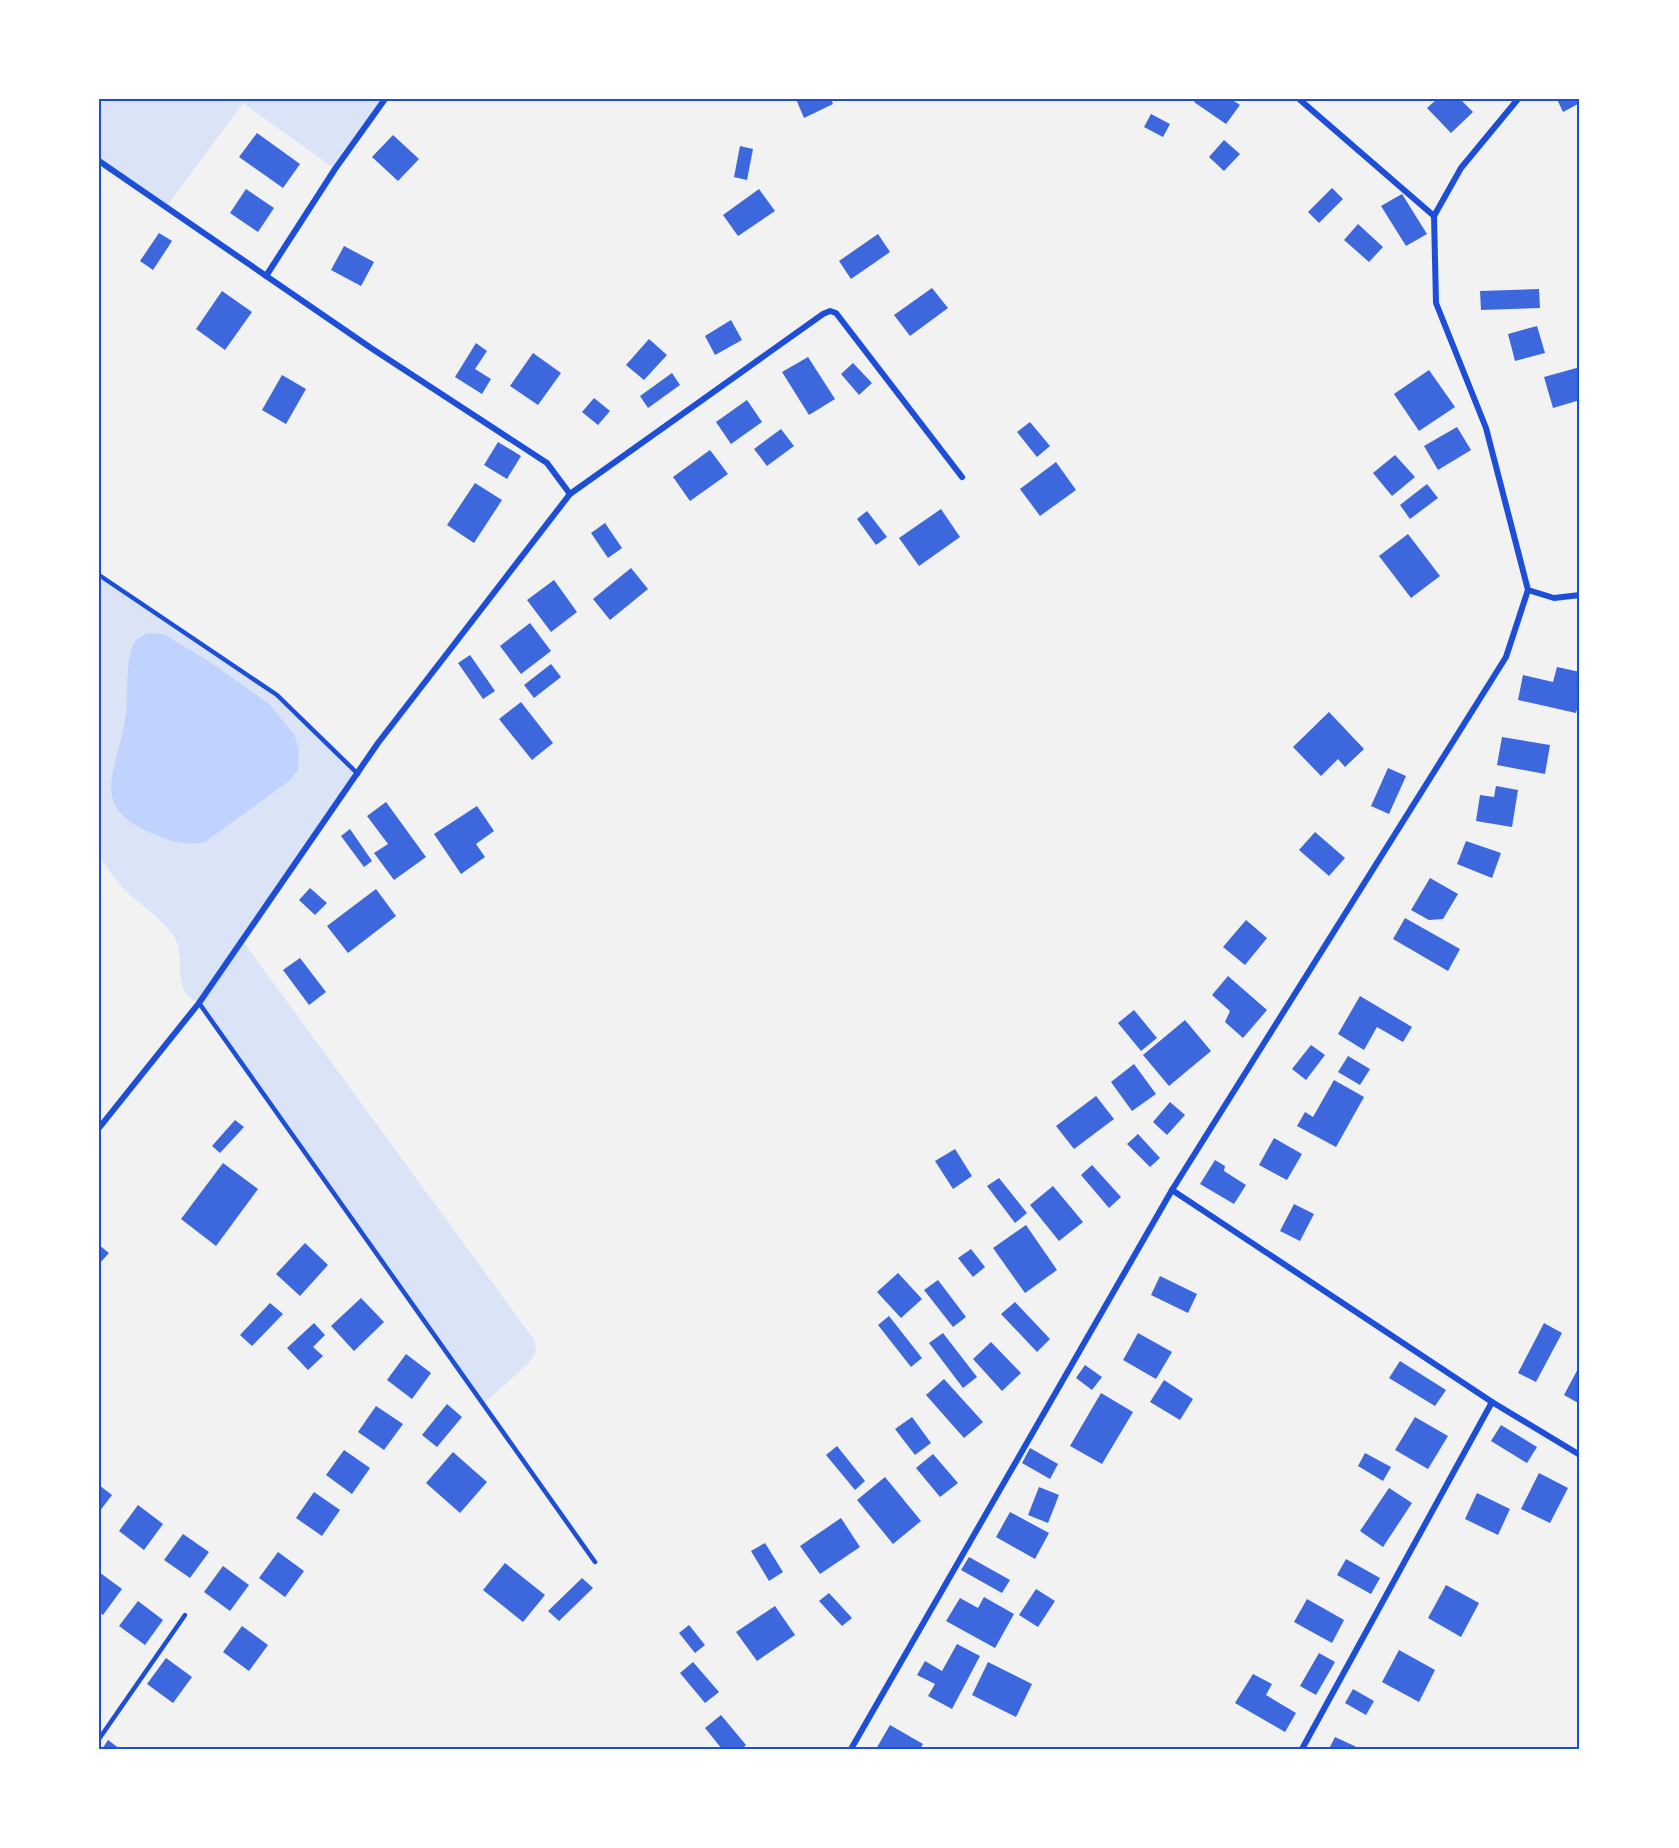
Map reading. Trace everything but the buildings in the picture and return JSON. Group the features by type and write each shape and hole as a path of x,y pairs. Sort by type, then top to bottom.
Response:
{"street":[{"path":"266,276 334,169 385,99"},
{"path":"1299,99 1434,216"},
{"path":"851,1749 1172,1190 1506,657 1528,590 1486,428 1436,303 1434,216 1461,168 1518,99"},
{"path":"99,161 371,348 547,463 570,494"},
{"path":"99,1128 199,1003 378,744 570,494 830,311 836,313 962,477"},
{"path":"1528,590 1554,598 1580,595"},
{"path":"1172,1190 1492,1402 1580,1455"},
{"path":"1302,1749 1492,1402"}],"lane":[{"path":"99,575 277,695 358,774"},
{"path":"199,1003 596,1562"},
{"path":"99,1738 185,1615"}],"shaded area":[{"path":"99,99 385,99 335,169 243,103 166,207 99,161"},
{"path":"99,575 277,695 358,774 242,940 535,1341 536,1352 529,1363 483,1404 199,1003 184,990 177,944 173,935 118,882 99,853"}],"water":[{"path":"148,633 164,634 213,664 268,703 294,734 299,749 298,770 289,781 205,842 177,842 152,833 132,823 120,812 113,800 111,786 125,721 130,655 136,640"}]}
